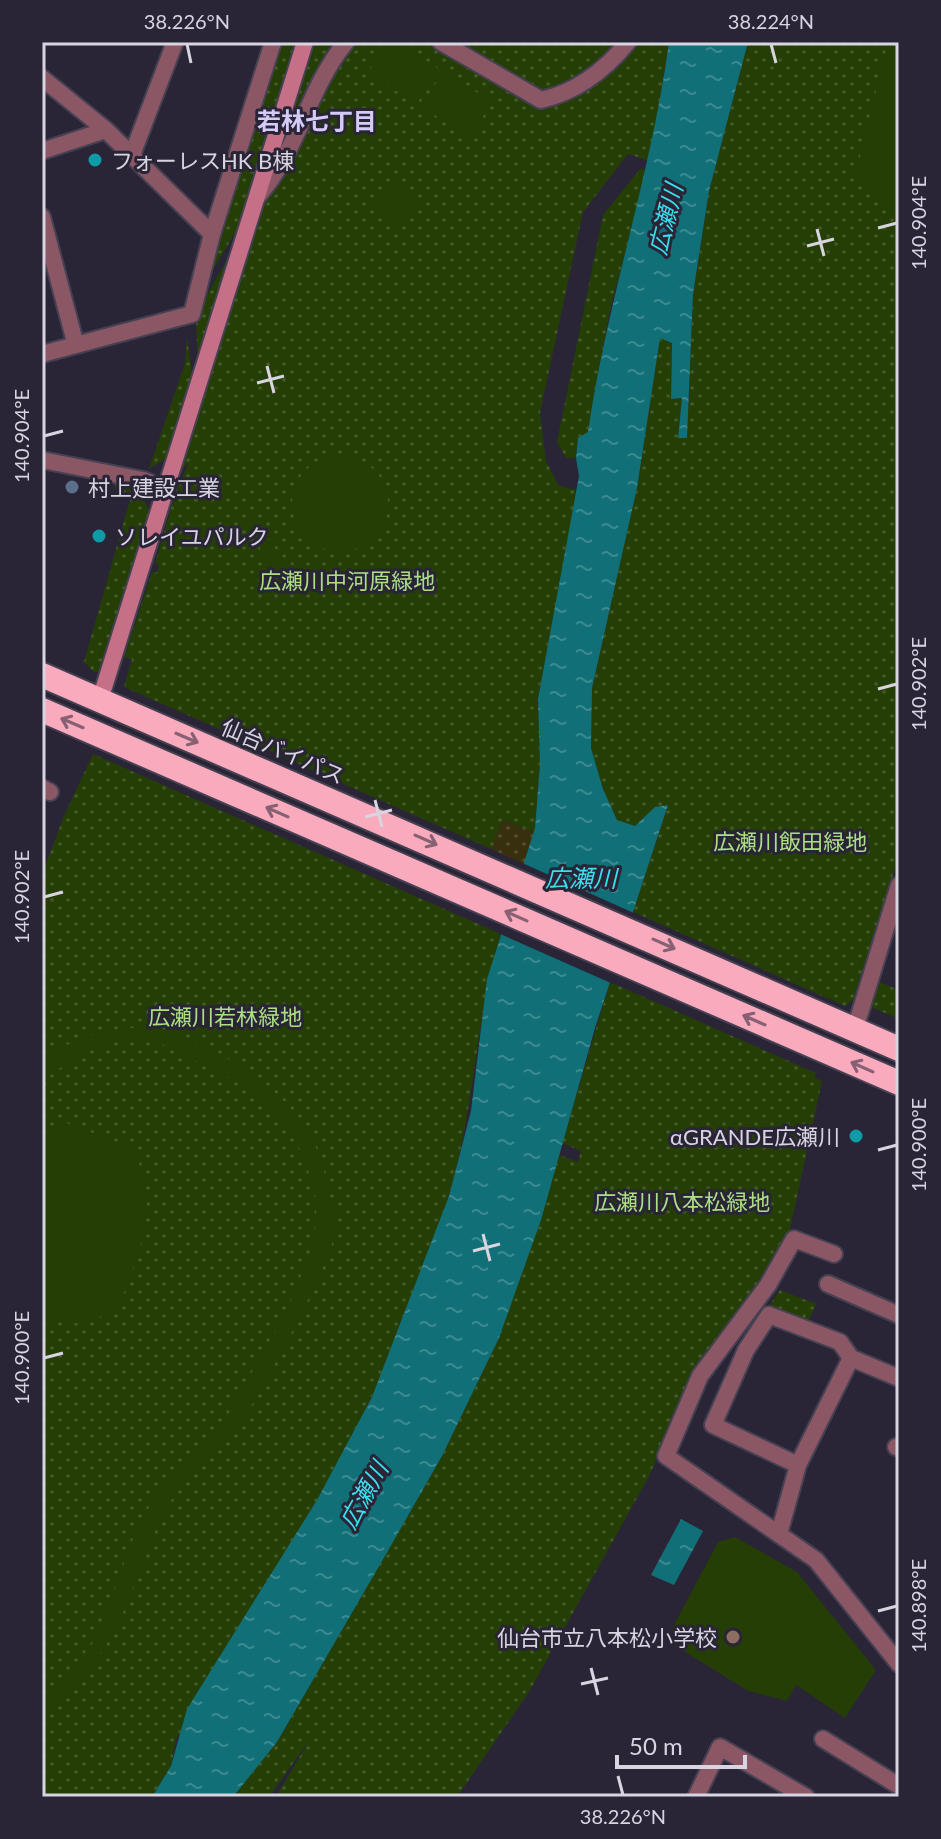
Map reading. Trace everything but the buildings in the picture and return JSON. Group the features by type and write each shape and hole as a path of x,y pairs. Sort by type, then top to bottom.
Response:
{"highway":[{"name":"仙台バイパス","path":"42,675 899,1049"},
{"path":"42,710 899,1083"}],"street":[{"path":"132,155 137,151 175,42"},
{"path":"42,354 75,342 192,314 212,234 273,42"},
{"path":"108,703 167,490 305,42"},
{"path":"258,196 281,169 328,64 346,42"},
{"path":"441,42 541,100 581,85 608,65 628,42"},
{"path":"42,78 106,130 212,234"},
{"path":"42,151 106,130"},
{"path":"42,217 75,342"},
{"path":"42,463 143,480 167,490"},
{"path":"847,1025 899,885"},
{"path":"834,1254 794,1239 768,1285 700,1376 666,1456 816,1560 899,1664"},
{"path":"828,1284 899,1315"},
{"path":"798,1465 713,1425 746,1350 769,1315 840,1342 851,1358 899,1378"},
{"path":"779,1534 798,1465 851,1358"},
{"path":"823,1739 899,1786"},
{"path":"696,1797 720,1747 806,1797"}],"green space":[{"path":"279,42 299,42 243,220 206,281"},
{"name":"広瀬川中河原緑地","path":"313,42 669,42 650,161 628,154 583,212 540,413 546,461 559,486 577,490 538,699 540,764 535,828 534,832 503,820 491,849 124,687 132,659 124,657 152,572 157,573 159,565 155,564 175,494 189,462 181,470"},
{"path":"387,42 396,42 438,68 417,104 368,73"},
{"name":"広瀬川飯田緑地","path":"748,42 899,42 899,856 853,1000 845,1006 633,912 668,805 655,807 635,827 617,820 603,789 591,748 592,688 637,488 660,337 672,342 671,399 682,398 678,438 687,438 693,294 709,191"},
{"path":"888,42 899,42 899,226 856,173"},
{"path":"443,71 492,102 470,137 422,107"},
{"path":"641,168 647,172 610,310 588,433 578,438 576,458 566,458 557,442 603,215"},
{"path":"396,184 410,190 416,204 410,218 396,224 382,218 376,204 382,190"},
{"path":"239,238 198,373 196,315"},
{"path":"187,337 193,382 168,457 149,469 185,363"},
{"path":"340,456 358,460 374,470 384,486 388,504 384,522 374,538 358,548 340,552 322,548 306,538 296,522 292,504 296,486 306,470 322,460"},
{"path":"116,481 141,494 152,516 104,671 94,672 84,662 130,500 114,487"},
{"path":"259,520 281,555 308,574 341,580 381,573 383,582 360,591 339,594 300,588 269,563 249,521"},
{"name":"広瀬川若林緑地","path":"93,754 501,934 492,966 458,1163 433,1245 403,1325 349,1442 176,1740 171,1766 152,1797 42,1797 42,874 64,816"},
{"path":"877,981 899,990 899,1019 869,1006"},
{"name":"広瀬川八本松緑地","path":"610,982 816,1073 814,1077 822,1081 787,1243 775,1267 696,1374 648,1478 529,1692 457,1797 276,1797 309,1741 269,1797 233,1797 277,1742 442,1456 499,1338 559,1155 578,1162 581,1151 562,1143"},
{"path":"153,1027 194,1042 236,1064 274,1091 290,1107 317,1150 336,1227 324,1265 253,1402 235,1428 195,1470 169,1504 107,1644 76,1686 42,1721 42,1705 97,1638 138,1525 160,1490 226,1418 287,1310 314,1244 317,1202 305,1159 286,1123 237,1082 162,1044 124,1039 82,1053 50,1075 42,1085 42,1064 67,1045 93,1034"},
{"path":"61,1121 132,1148 146,1190 147,1210 140,1248 118,1309 98,1318 72,1323 42,1315 42,1152"},
{"path":"780,1290 816,1304 809,1320 769,1306"},
{"path":"735,1537 797,1572 876,1670 845,1718 796,1685 787,1701 748,1691 666,1640 718,1542"}],"sand":[{"path":"502,820 534,832 524,864 491,849"}],"water":[{"name":"広瀬川","path":"669,42 748,42 709,191 693,294 687,438 678,438 682,398 671,399 672,343 660,338 637,488 592,688 591,748 603,789 617,820 635,826 655,807 668,805 595,1028 541,1220 499,1338 442,1456 277,1742 233,1797 152,1797 171,1766 187,1709 317,1500 372,1397 449,1196 471,1111 487,979 535,828 540,764 538,699 579,476 576,458 578,438 588,432 606,334 651,141"},
{"path":"681,1519 703,1531 674,1585 651,1575"}],"pier":[{"path":"520,862 636,914 613,984 498,933"}],"place":[{"name":"フォーレスHK B棟","path":"95,160"},
{"name":"村上建設工業","path":"72,487"},
{"name":"ソレイユパルク","path":"99,536"},
{"name":"αGRANDE広瀬川","path":"856,1136"},
{"name":"仙台市立八本松小学校","path":"733,1637"}],"district":[{"name":"若林七丁目","path":"317,120"}]}
